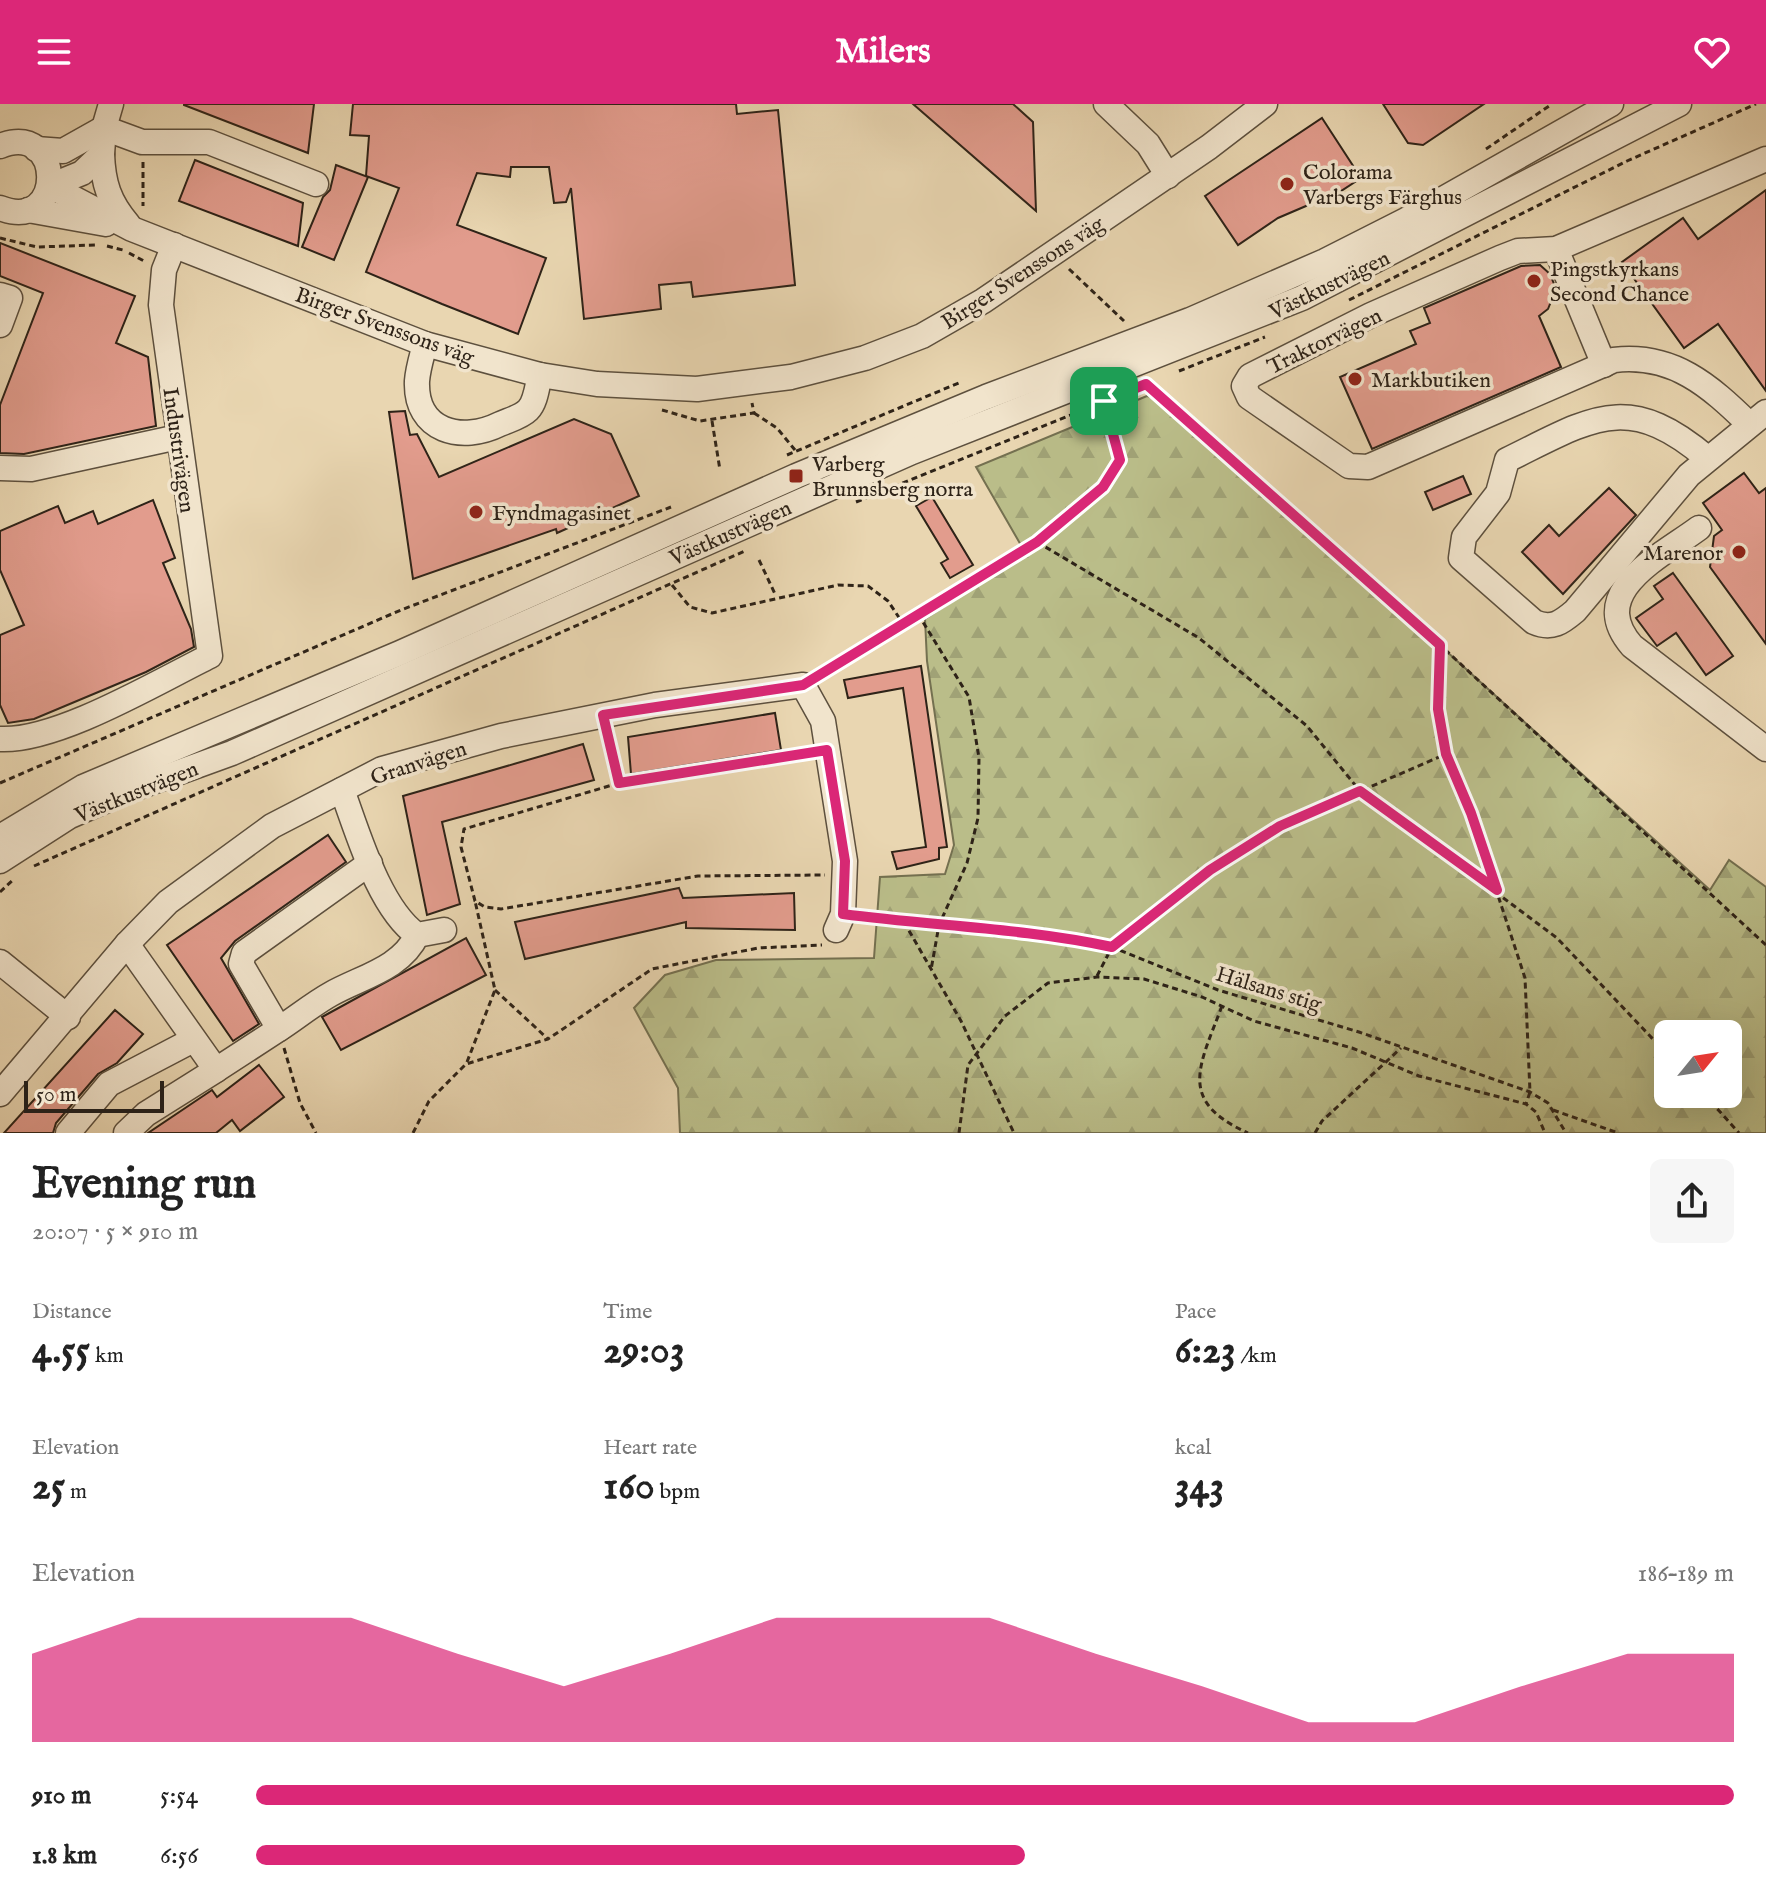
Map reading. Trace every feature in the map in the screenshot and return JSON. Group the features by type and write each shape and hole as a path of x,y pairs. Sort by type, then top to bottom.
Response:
{"street":[{"path":"111,104 104,128 102,154 108,195 129,240"},
{"path":"1106,104 1148,144 1168,176"},
{"name":"Birger Svenssons väg","path":"1,210 28,210 129,240 174,245 425,344 540,375 597,384 697,389 791,377 865,358 922,336 983,301 1168,176 1265,104"},
{"name":"Birger Svenssons väg","path":"1209,147 1281,104"},
{"name":"Västkustvägen","path":"0,837 83,787 400,653 796,476 986,397 1190,320 1325,261 1420,212 1611,104"},
{"name":"Västkustvägen","path":"0,861 70,816 130,790 232,753 935,443 1159,358 1302,298 1679,104"},
{"path":"1,145 21,143 36,149 63,151 104,128 142,142 209,142 316,184"},
{"path":"28,210 42,201 50,186 50,170 36,149"},
{"path":"50,186 82,173 102,154"},
{"name":"Traktorvägen","path":"1750,424 1706,383 1663,362 1631,358 1604,365 1368,467 1349,466 1249,397 1244,386 1250,376 1371,315 1500,258 1518,251 1556,249 1766,159"},
{"name":"Birger Svenssons väg","path":"50,186 129,240"},
{"name":"Industrivägen","path":"0,739 14,740 73,722 210,656 161,305 164,270 174,245"},
{"path":"1556,249 1604,365"},
{"path":"0,295 10,298 0,325"},
{"path":"425,344 417,384 421,401 441,429 454,435 486,432 523,413 535,395 540,375"},
{"path":"1707,458 1676,432 1638,417 1594,422 1567,431 1507,460 1498,493 1464,537 1461,558 1534,622 1554,626 1575,611 1652,516 1707,458 1750,424"},
{"path":"0,468 31,469 178,437"},
{"path":"1699,528 1635,575 1616,603 1617,624 1632,646 1766,749"},
{"path":"803,685 823,721 845,875 840,922"},
{"name":"Granvägen","path":"2,1087 68,1017 127,944 168,902 272,826 382,769 501,736 603,715 803,685"},
{"path":"342,790 370,863 402,925 417,935 444,930"},
{"path":"279,1029 241,964 244,953 370,863"},
{"path":"126,1133 146,1114 330,995 394,963 408,952 417,935"},
{"path":"127,944 216,1070"},
{"path":"0,962 68,1017"},
{"path":"68,1133 109,1084 193,1040"}],"path":[{"path":"1482,151 1552,104"},
{"path":"1348,300 1627,161 1756,104"},
{"path":"129,240 144,203 142,142"},
{"path":"1053,253 1125,322 1116,326"},
{"path":"1176,372 1276,333"},
{"path":"1159,379 1146,384 1440,645 1766,945"},
{"path":"782,457 962,382"},
{"path":"855,503 1132,390"},
{"path":"803,685 1037,542 1103,487 1120,460 1104,401"},
{"path":"754,413 777,428 796,451"},
{"path":"712,421 720,470"},
{"path":"0,783 401,610 679,504"},
{"path":"1037,542 1199,638 1307,726 1360,791 1497,890 1557,938 1654,1040"},
{"path":"29,868 751,548"},
{"path":"759,560 776,597"},
{"path":"672,585 690,607 712,613 838,585 868,586 888,601 902,622"},
{"path":"917,613 969,697 979,758 978,818 967,863 939,925 931,970"},
{"path":"1440,645 1438,709 1446,754 1471,813 1525,978 1530,1092 1526,1104"},
{"path":"603,715 619,783"},
{"path":"413,1133 429,1101 466,1064 495,990 461,847 464,829 619,783 827,750"},
{"path":"1097,977 1112,947 1210,870 1269,833 1446,754"},
{"path":"0,892 22,874"},
{"path":"475,901 485,907 501,909 698,876 845,875"},
{"path":"466,1064 548,1039 652,969 758,948 831,944 840,922"},
{"name":"Hälsans stig","path":"840,922 904,922 1053,934 1112,947 1218,990 1359,1032 1530,1092 1553,1110 1566,1133"},
{"path":"904,922 978,1054 1014,1133"},
{"path":"959,1133 968,1065 1005,1016 1048,983 1097,977 1144,979 1222,1006 1254,1021 1352,1048 1419,1076 1526,1104 1536,1112 1545,1133"},
{"path":"495,990 548,1039"},
{"path":"1222,1006 1207,1047 1199,1083 1204,1104 1223,1121 1248,1133"},
{"path":"279,1029 300,1103 316,1133"},
{"path":"1315,1133 1322,1121 1401,1048"},
{"path":"1717,1108 1739,1133"},
{"path":"1553,1110 1618,1133"}],"green space":[{"path":"1159,391 1710,890 1729,860 1766,887 1766,1133 680,1133 678,1088 634,1008 665,975 716,960 874,958 880,877 945,874 954,845 927,661 925,619 1026,554 976,467"}],"building":[{"path":"184,104 314,104 308,153 184,105"},
{"path":"353,104 736,104 737,114 778,110 795,285 693,297 691,282 659,285 661,309 584,319 571,188 566,202 554,203 549,167 511,167 510,177 477,173 457,225 546,258 518,334 442,304 366,272 399,188 366,176 369,136 350,135"},
{"path":"913,104 1013,104 1033,122 1036,211"},
{"path":"1383,104 1484,104 1423,145 1408,143"},
{"name":"Colorama Varbergs Färghus","path":"1322,118 1361,178 1341,191 1278,218 1238,245 1205,196"},
{"path":"195,160 303,203 298,246 179,201"},
{"path":"336,165 368,177 334,260 302,247 323,197 330,190"},
{"path":"1766,190 1766,391 1718,324 1684,348 1622,262 1683,218 1698,239"},
{"path":"0,243 135,296 116,343 148,357 156,426 24,454 0,453 0,405 43,293 0,276"},
{"path":"1540,265 1550,274 1556,289 1548,309 1539,316 1561,367 1372,449 1340,377 1416,344 1410,331 1430,323 1424,308 1521,266"},
{"name":"Fyndmagasinet","path":"405,411 410,435 417,434 439,477 574,419 611,434 639,496 557,533 556,529 413,579 389,412"},
{"name":"Marenor","path":"1744,473 1759,493 1766,488 1766,644 1710,567 1714,536 1722,530 1703,503"},
{"path":"1463,476 1471,494 1433,510 1425,492"},
{"path":"1609,488 1636,515 1563,594 1522,552 1549,525 1559,536"},
{"path":"932,497 973,565 950,578 941,563 948,559 916,506"},
{"path":"153,500 175,558 163,563 191,629 194,647 146,672 34,719 8,723 0,705 0,635 24,625 0,570 0,531 58,506 65,523 93,511 98,524"},
{"path":"1673,573 1733,656 1706,675 1676,633 1657,646 1636,618 1663,599 1654,586"},
{"path":"921,666 947,847 939,848 939,859 897,869 892,852 926,847 903,688 848,698 844,680"},
{"path":"775,713 781,750 631,774 628,737"},
{"path":"583,744 594,780 442,822 460,904 427,915 403,796"},
{"path":"328,835 346,862 235,941 221,958 259,1024 233,1041 167,945"},
{"path":"679,888 683,898 794,893 795,930 686,928 686,922 525,959 515,922"},
{"path":"466,938 486,975 341,1050 322,1017"},
{"path":"115,1010 143,1034 117,1063 98,1074 56,1123 53,1133 4,1133"},
{"path":"259,1065 284,1097 240,1131 232,1120 216,1133 148,1133 212,1090 217,1097"}],"place":[{"name":"Colorama Varbergs Färghus","path":"1287,184"},
{"name":"Pingstkyrkans Second Chance","path":"1534,281"},
{"name":"Markbutiken","path":"1355,379"},
{"name":"Varberg Brunnsberg norra","path":"796,476"},
{"name":"Fyndmagasinet","path":"476,512"},
{"name":"Marenor","path":"1739,552"}],"route":[{"path":"1146,384 1440,645 1438,709 1446,754 1471,813 1497,890 1360,791 1280,826 1210,870 1112,947 1053,934 904,922 843,914 845,861 827,750 751,765 619,783 603,715 757,689 803,685 835,662 1037,542 1103,487 1120,460 1113,423 1104,401 1146,384"}]}
